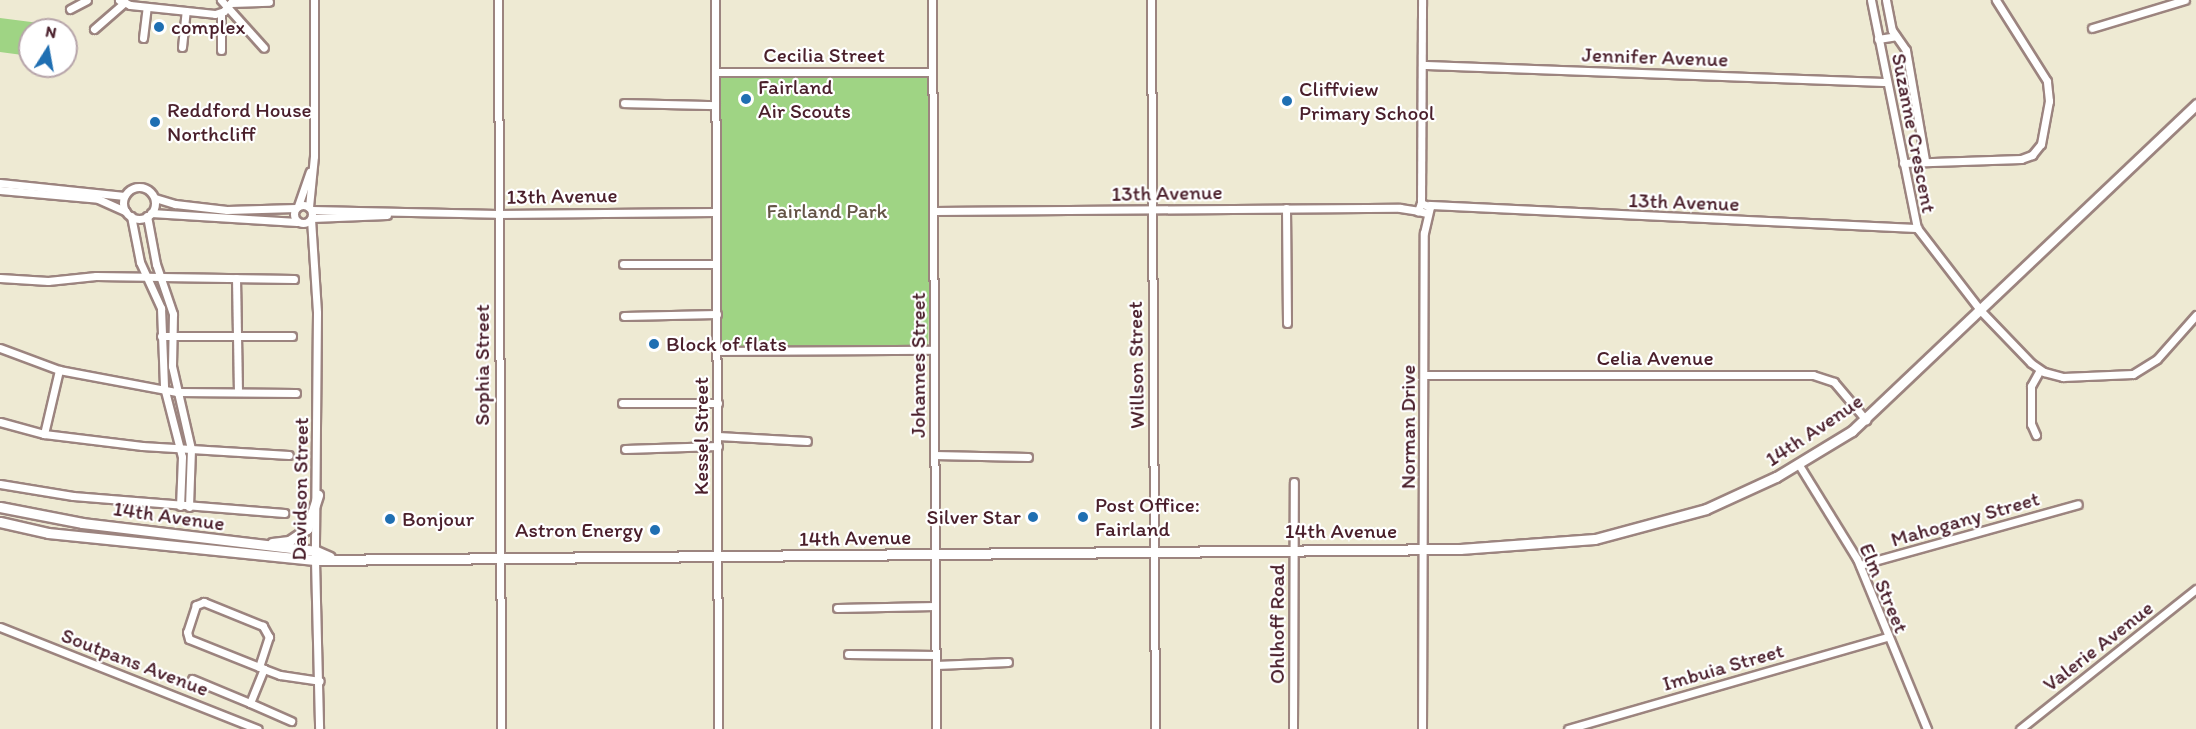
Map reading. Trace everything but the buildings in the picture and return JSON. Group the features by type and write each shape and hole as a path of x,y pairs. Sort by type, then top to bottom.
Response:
{"main road":[{"name":"14th Avenue","path":"0,522 48,533 332,558 717,558 1152,550 1424,548 1539,545 1628,532 1706,509 1799,465 1866,420 2196,104"},
{"path":"249,545 296,538 307,529 318,495"},
{"name":"14th Avenue","path":"0,507 52,518 315,556"}],"street":[{"path":"70,9 87,0"},
{"path":"221,0 231,4 269,2"},
{"name":"Davidson Street","path":"314,0 314,156 311,213 314,249 318,495 315,556 320,681 319,729"},
{"name":"Sophia Street","path":"498,0 497,214 501,729"},
{"name":"Kessel Street","path":"715,0 718,729"},
{"name":"Johannes Street","path":"932,0 936,729"},
{"name":"Willson Street","path":"1151,0 1152,550 1155,729"},
{"name":"Norman Drive","path":"1422,0 1424,184 1422,729"},
{"name":"Suzanne Crescent","path":"1871,0 1917,228 1981,311 2040,370"},
{"path":"1886,0 1896,36 1906,50 1925,160"},
{"path":"1903,163 1925,160 2021,159 2032,155 2041,144 2049,101 2048,81 1996,0"},
{"path":"2092,28 2185,0"},
{"path":"94,29 123,1 147,7 220,13 231,4"},
{"path":"231,4 264,48"},
{"path":"143,38 147,7"},
{"path":"182,47 186,11"},
{"path":"220,13 221,50"},
{"path":"1878,39 1896,36"},
{"name":"Jennifer Avenue","path":"1423,65 1887,82"},
{"name":"Cecilia Street","path":"715,72 932,72"},
{"path":"624,104 715,105"},
{"name":"Davidson Street","path":"297,207 314,156"},
{"path":"0,183 124,196"},
{"path":"0,190 98,199 128,214 299,222 311,213 297,207 200,208 154,198 141,186 130,189 124,196"},
{"path":"124,196 146,277 161,308 164,387 181,449 180,506"},
{"path":"154,198 149,215 160,277 173,314 172,366 191,449 189,507"},
{"path":"297,207 299,222"},
{"path":"1286,208 1287,322"},
{"name":"13th Avenue","path":"934,211 1424,208 1917,228"},
{"name":"13th Avenue","path":"311,213 716,212"},
{"name":"Davidson Street","path":"299,222 314,249"},
{"path":"623,264 716,264"},
{"path":"0,278 48,281 146,277 294,279"},
{"path":"236,279 238,392"},
{"path":"624,316 717,314"},
{"path":"2036,435 2031,424 2031,386 2040,370 2063,376 2133,374 2157,359 2196,315"},
{"path":"161,336 292,336"},
{"path":"0,348 59,370 164,387 177,392 296,393"},
{"path":"718,351 934,350"},
{"path":"44,434 59,370"},
{"name":"Celia Avenue","path":"1424,375 1814,375 1834,382 1866,420"},
{"path":"622,403 718,403"},
{"path":"0,422 44,434 181,449 289,455"},
{"path":"718,436 807,441"},
{"path":"625,449 718,446"},
{"path":"934,455 1028,457"},
{"name":"Elm Street","path":"1799,465 1860,565 1886,637 1927,729"},
{"name":"Ohlhoff Road","path":"1293,729 1294,482"},
{"path":"0,483 26,490 189,507 284,513"},
{"name":"Mahogany Street","path":"1860,565 2078,504"},
{"name":"Valerie Avenue","path":"2020,729 2196,589"},
{"path":"250,703 262,668 269,637 263,626 204,602 196,605 187,637 262,668 320,681"},
{"path":"837,608 935,606"},
{"name":"Soutpans Avenue","path":"0,627 257,729"},
{"name":"Imbuia Street","path":"1568,729 1886,637"},
{"path":"848,654 936,656"},
{"path":"936,664 1008,662"},
{"path":"192,679 291,720"}],"green space":[{"path":"0,18 18,20 18,54 0,52"},
{"name":"Fairland Park","path":"720,72 933,76 928,353 715,349"}],"place":[{"name":"complex","path":"159,27"},
{"name":"Fairland Air Scouts","path":"746,99"},
{"name":"Cliffview Primary School","path":"1287,101"},
{"name":"Reddford House Northcliff","path":"155,122"},
{"name":"Block of flats","path":"654,344"},
{"name":"Silver Star","path":"1033,517"},
{"name":"Post Office: Fairland","path":"1083,517"},
{"name":"Bonjour","path":"390,519"},
{"name":"Astron Energy","path":"655,530"}]}
